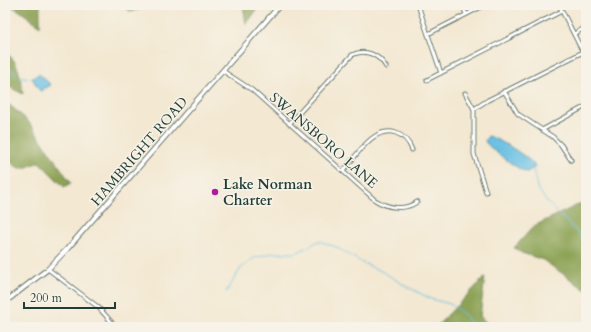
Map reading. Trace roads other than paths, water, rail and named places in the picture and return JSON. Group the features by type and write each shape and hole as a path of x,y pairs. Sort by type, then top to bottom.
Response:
{"main road":[{"name":"HAMBRIGHT ROAD","path":"5,302 48,269 68,248 280,5"}],"street":[{"path":"418,5 441,73"},
{"path":"462,5 466,14"},
{"path":"428,34 485,5"},
{"path":"559,5 586,58"},
{"path":"427,80 562,11"},
{"path":"574,34 586,27"},
{"path":"289,124 352,55 358,52 371,54 378,58 386,66"},
{"path":"474,109 478,105 504,91 583,52"},
{"name":"SWANSBORO LANE","path":"223,71 252,90 375,200 384,204 403,207 417,202"},
{"path":"504,91 518,114 557,141 571,160"},
{"path":"465,93 470,105 474,109 474,154 486,192"},
{"path":"542,130 586,106"},
{"path":"343,171 370,140 381,133 389,132 402,136 407,140 412,150"},
{"path":"48,269 98,307 116,327"}],"water":[{"path":"39,74 51,85 40,91 32,78"},
{"path":"488,136 514,149 533,163 535,167 527,172 512,164 487,144 485,141"}],"waterway":[{"path":"5,61 16,76 32,78"},
{"path":"533,169 537,187 546,201 578,233 586,245"},
{"path":"226,292 241,268 254,258 272,253 296,253 319,241 336,247 431,299 450,304 464,314 475,327"}],"place":[{"name":"Lake Norman Charter","path":"215,192"}]}
